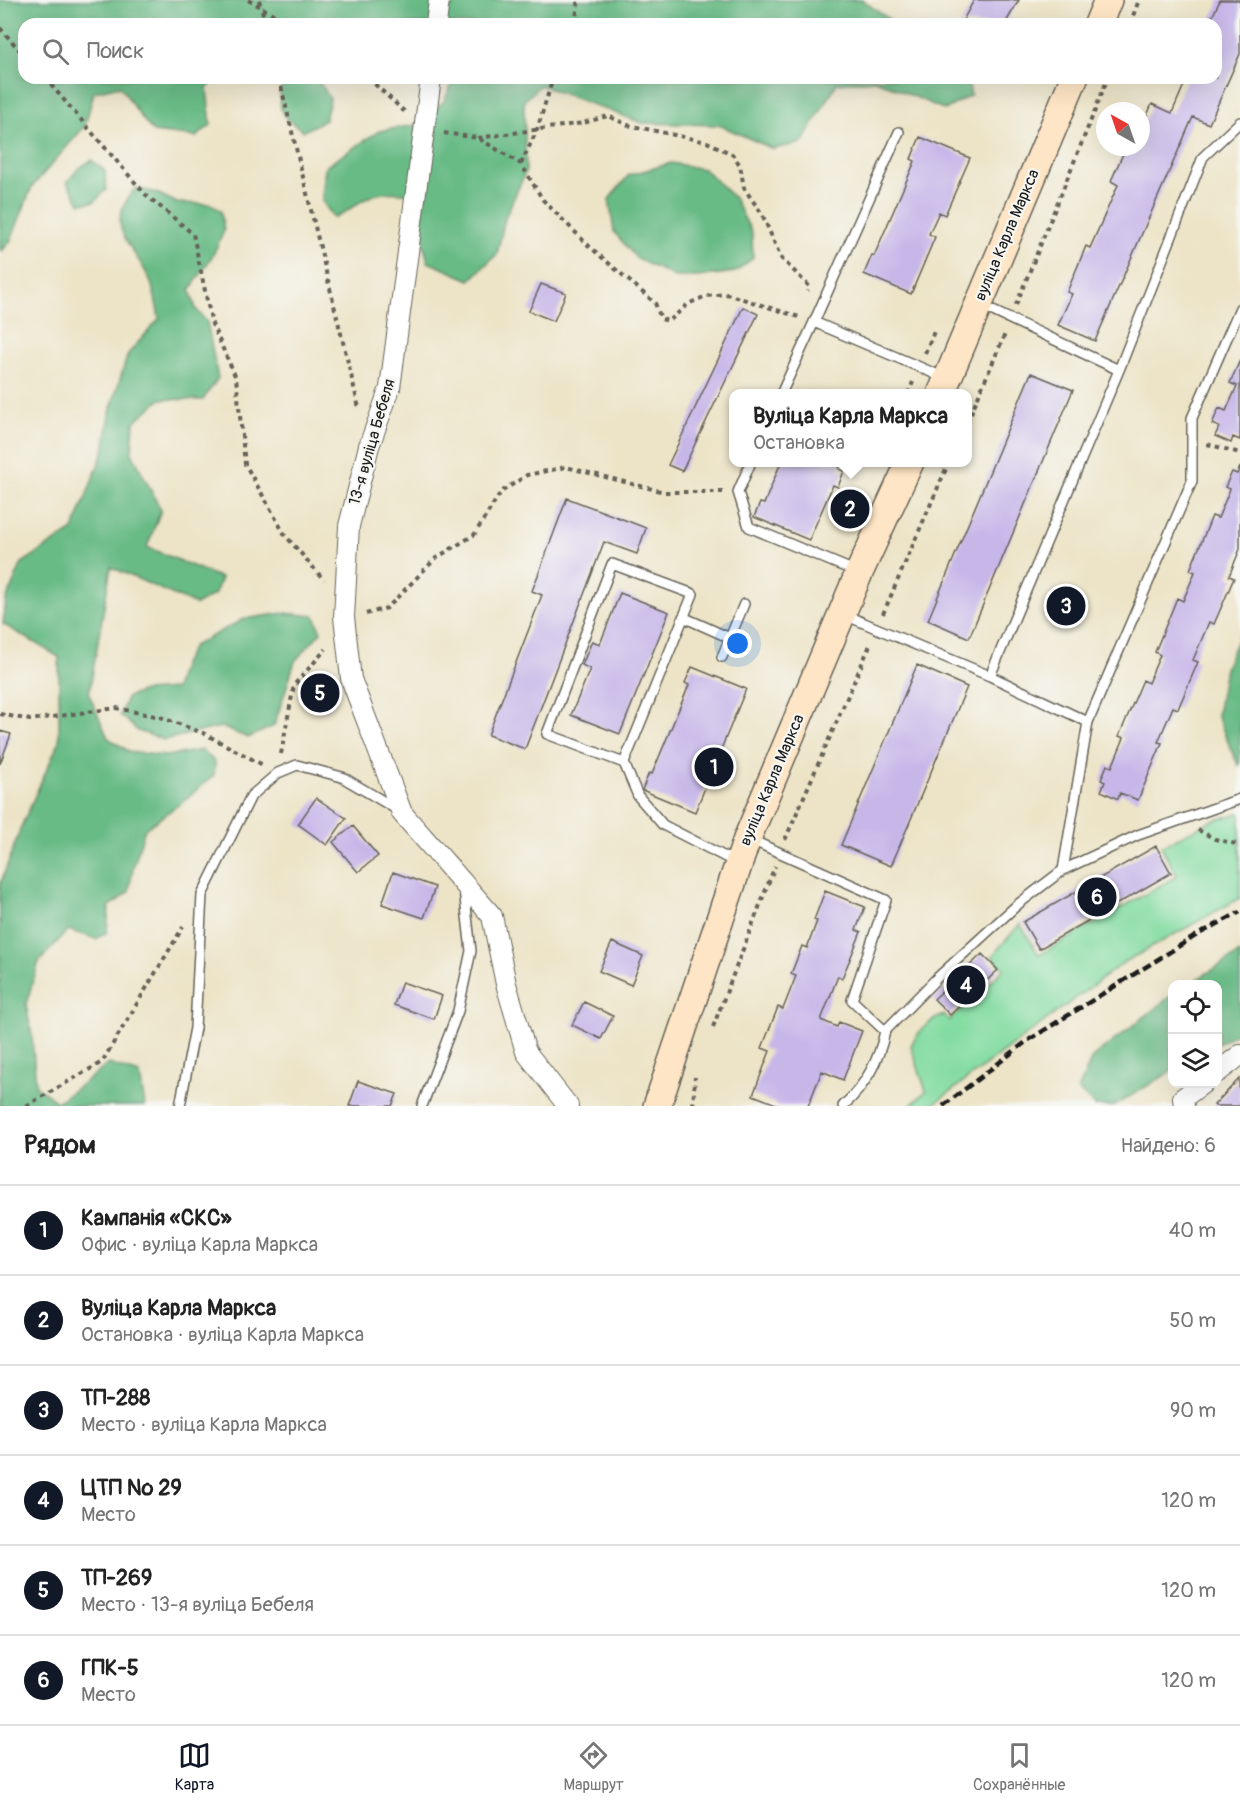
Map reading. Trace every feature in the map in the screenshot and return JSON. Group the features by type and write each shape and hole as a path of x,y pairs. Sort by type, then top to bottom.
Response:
{"main road":[{"path":"1100,18 1108,0"},
{"name":"вуліца Карла Маркса","path":"944,386 1071,84"},
{"name":"вуліца Карла Маркса","path":"657,1106 742,851 859,573 908,467"}],"street":[{"path":"437,18 439,0"},
{"name":"13-я вуліца Бебеля","path":"429,84 390,388 369,446 349,526 345,616 351,679 402,813 492,916 506,984 526,1052 567,1106"},
{"path":"1222,1069 1240,1054"},
{"path":"1184,1102 1197,1088"}],"lane":[{"path":"990,676 1119,370 1203,157 1240,122"},
{"path":"784,389 899,132"},
{"path":"978,304 1119,370"},
{"path":"1063,870 1088,722 1192,482 1192,418 1240,308"},
{"path":"814,322 944,386"},
{"path":"749,467 738,492 749,527 859,573"},
{"path":"624,763 547,734 612,564 693,594 624,763 638,796 663,825 742,851 780,853 886,900 852,1000 885,1031"},
{"path":"722,657 744,604"},
{"path":"843,614 990,676 1088,722"},
{"path":"683,617 730,638"},
{"path":"180,1106 195,1028 202,895 251,796 278,773 297,765 342,777 402,813"},
{"path":"843,1106 860,1091 881,1051 885,1031 936,979 1017,905 1063,870 1138,835 1240,799"},
{"path":"423,1106 458,1011 471,951 463,885"}],"path":[{"path":"248,0 280,18"},
{"path":"258,0 264,18"},
{"path":"576,0 578,5 576,18"},
{"path":"1132,18 1139,0"},
{"path":"0,28 18,48"},
{"path":"50,84 145,194 193,234 212,324 236,378 245,464 285,535 345,616"},
{"path":"280,84 369,446"},
{"path":"374,84 425,131 478,138 582,123 608,116 628,125 707,142 732,154 740,165 744,188 762,214 781,258 809,286 806,296"},
{"path":"521,164 537,130 551,84"},
{"path":"972,410 1106,84"},
{"path":"478,138 521,164 543,200 590,246 655,303 661,319 669,321 688,304 706,296 727,294 814,322"},
{"path":"798,316 802,306"},
{"path":"1192,440 1240,453"},
{"path":"278,773 294,685 345,616 368,614 387,608 436,558 474,535 501,492 527,475 566,467 664,492 738,492"},
{"path":"712,1028 780,853 947,467"},
{"path":"0,714 30,720 116,708 160,717 203,733 244,754"},
{"path":"1179,819 1215,839 1240,845"},
{"path":"26,1106 102,1062 202,895"},
{"path":"693,1106 696,1071"}],"green space":[{"path":"0,0 862,0 888,18 18,18 18,84 211,84 207,89 211,125 196,137 153,132 120,86 94,92 85,126 32,187 11,240 2,251 0,250"},
{"path":"284,84 320,84 330,99 325,120 304,131 293,124 280,106"},
{"path":"452,84 836,84 802,143 773,149 719,125 642,123 540,85 524,101 526,171 505,218 497,254 470,280 428,262 411,194 378,194 363,200 334,218 322,201 325,167 379,131 416,125 444,101"},
{"path":"885,84 968,84 971,95 945,110"},
{"path":"92,160 105,171 106,190 94,202 80,203 67,182 79,168"},
{"path":"671,163 704,169 734,198 752,233 753,258 735,272 698,277 675,277 637,259 614,232 609,199 629,175"},
{"path":"136,188 157,193 177,203 211,204 221,211 224,231 213,255 190,290 196,309 207,322 218,378 203,400 161,399 134,422 132,453 161,510 147,547 221,578 215,594 196,605 111,567 89,694 108,738 130,752 166,756 202,750 215,762 214,775 184,801 145,829 133,868 129,892 109,907 107,932 96,939 68,930 39,962 26,1004 32,1036 36,1086 57,1102 109,1064 140,1074 145,1106 0,1106 0,885 21,827 59,742 59,657 3,624 6,600 22,563 73,530 104,450 111,408 128,354 159,319 151,283 145,269 124,237 121,226 121,215 125,203"},
{"path":"284,613 315,616 321,632 295,661 274,726 248,738 221,727 164,740 138,731 120,715 127,697 144,691 175,689 182,666 193,646 244,619"},
{"path":"1240,633 1240,765 1238,765 1217,716 1225,668"},
{"path":"1240,813 1240,898 1123,963 931,1106 910,1106 926,1091 911,1046 920,1031 933,1020 944,1015 950,1020 1004,969 992,956 1020,924 1039,955 1177,876 1161,846 1211,821"},
{"path":"1240,953 1240,1031 1222,1042 1222,980 1196,980"},
{"path":"1168,998 1168,1073 1114,1106 1095,1106 1078,1090 1092,1058"}],"building":[{"path":"974,0 1019,0 1008,18 964,18"},
{"path":"1220,0 1240,0 1240,54 1209,124 1193,117 1095,341 1058,325 1072,294 1067,292 1086,246 1090,248 1118,185 1111,181 1122,156 1150,156 1150,109 1152,104 1172,113 1184,84 1222,84 1222,18 1212,18"},
{"path":"920,137 970,158 945,215 939,212 929,234 935,237 911,294 864,274 915,161 911,159"},
{"path":"541,284 566,293 554,321 529,311"},
{"path":"743,307 758,314 682,471 668,465"},
{"path":"1240,360 1240,440 1233,437 1231,443 1215,436 1219,427 1212,424 1219,408 1226,411 1237,386 1230,383"},
{"path":"1031,373 1073,390 969,638 928,620"},
{"path":"779,467 840,467 839,469 844,471 838,487 833,485 809,540 754,517 760,503 764,504"},
{"path":"1240,467 1240,549 1229,576 1234,578 1214,624 1209,622 1193,660 1198,662 1178,709 1173,707 1158,742 1162,743 1138,800 1120,793 1118,799 1101,791 1105,782 1101,780 1107,765 1112,767 1124,738 1119,736 1143,680 1148,683 1160,655 1155,652 1177,598 1183,601 1195,572 1190,570 1212,516 1218,518 1230,489 1225,487 1232,472 1237,474"},
{"path":"567,498 646,528 637,554 604,542 525,749 488,735 542,595 532,591"},
{"path":"1054,590 1085,603 1078,621 1046,609"},
{"path":"620,593 669,612 620,734 571,715 590,669 582,665 592,641 600,644"},
{"path":"917,665 967,687 891,866 841,845"},
{"path":"692,667 746,689 695,812 642,790 649,773 652,774 689,685 685,683"},
{"path":"311,676 339,689 328,710 301,696"},
{"path":"0,731 11,734 0,764"},
{"path":"316,798 346,818 327,845 298,824"},
{"path":"353,826 378,856 358,872 333,842"},
{"path":"1156,846 1171,873 1039,949 1023,922"},
{"path":"393,872 435,887 424,918 382,904"},
{"path":"825,891 865,907 856,930 861,932 842,978 838,976 821,1020 837,1027 839,1022 862,1031 843,1080 822,1071 808,1106 781,1106 753,1095 770,1051 762,1048 778,1007 783,1009 796,976 791,974 802,946 807,948"},
{"path":"612,942 643,956 631,985 599,971"},
{"path":"982,954 998,970 950,1015 934,999"},
{"path":"402,982 442,996 434,1019 394,1005"},
{"path":"584,1002 613,1016 601,1039 572,1025"},
{"path":"1239,1079 1240,1106 1215,1106 1214,1105"},
{"path":"358,1081 397,1094 392,1106 349,1106"}],"railway":[{"path":"943,1106 1027,1041 1197,935 1240,912"}],"place":[{"name":"Вуліца Карла Маркса","path":"850,509"},
{"name":"ТП-288","path":"1066,606"},
{"name":"ТП-269","path":"320,693"},
{"name":"Кампанія «СКС»","path":"714,767"},
{"name":"ГПК-5","path":"1097,897"},
{"name":"ЦТП № 29","path":"966,985"}]}
